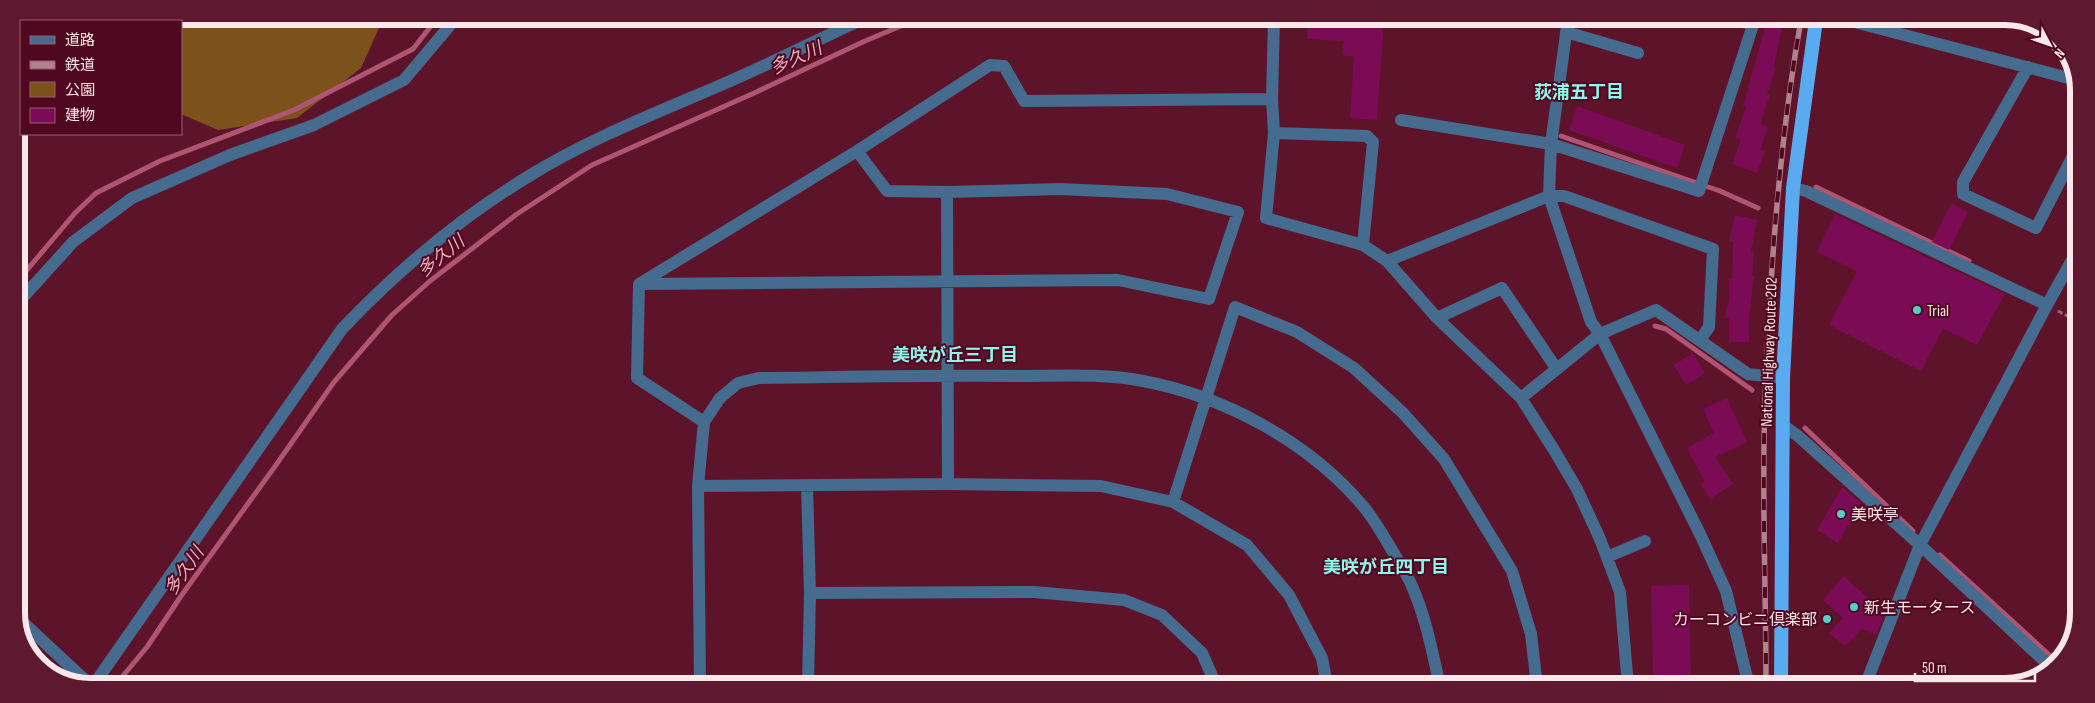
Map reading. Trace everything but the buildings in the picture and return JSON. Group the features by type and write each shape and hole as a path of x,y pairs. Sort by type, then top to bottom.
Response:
{"highway":[{"name":"National Highway Route 202","path":"1781,678 1783,378 1793,188 1815,25"}],"street":[{"path":"25,295 73,242 132,198 230,155 314,125 404,80 450,25"},
{"path":"98,678 342,329 377,292 418,256 529,176 592,142 724,84 850,25"},
{"path":"1274,25 1272,99 1274,133 1266,218 1363,245 1387,261 1437,318 1521,398 1577,489 1607,557 1620,592 1627,678"},
{"path":"1567,25 1552,144 1549,196 1591,322 1600,334 1693,519 1726,591 1747,678"},
{"path":"1569,25 1610,44 1638,53"},
{"path":"1401,120 1552,144 1699,191 1753,25"},
{"path":"1866,25 2069,78"},
{"path":"640,284 857,151 990,65 1004,66 1024,101 1272,99"},
{"path":"2028,67 1963,182 1963,194 2036,228 2070,162"},
{"path":"1274,133 1367,136 1374,142 1363,245"},
{"path":"640,284 1118,280 1209,300 1238,212 1167,194 1061,188 947,192 887,191 857,151"},
{"path":"1793,188 1806,191 2047,305"},
{"path":"947,192 949,282 948,484"},
{"path":"1387,261 1549,196 1564,196 1713,249 1709,327 1700,340"},
{"path":"1868,678 1923,540 2070,265"},
{"path":"640,284 637,378 704,422"},
{"path":"1437,318 1502,288 1556,368"},
{"path":"1173,502 1235,307 1297,332 1354,368 1403,413 1444,460 1512,571 1531,634 1536,678"},
{"path":"1521,398 1600,334 1656,310 1748,374 1783,378"},
{"path":"700,678 698,486 704,422 720,398 738,383 760,378 948,375 1102,376 1143,381 1205,398 1237,410 1281,436 1326,469 1363,506 1411,583 1426,624 1438,678"},
{"path":"1784,426 1923,540 2047,663"},
{"path":"698,486 948,484 1102,486 1173,502 1247,545 1289,595 1322,658 1326,678"},
{"path":"807,486 810,593 808,678"},
{"path":"1607,557 1646,541"},
{"path":"810,593 1034,592 1124,600 1162,615 1202,653 1213,678"},
{"path":"26,625 81,677"}],"path":[{"path":"2047,305 2070,317"}],"green space":[{"path":"182,25 380,25 361,68 297,118 218,130 182,114"}],"waterway":[{"path":"25,272 75,213 96,193 160,161 294,110 413,49 432,25"},
{"name":"多久川","path":"121,678 147,647 181,596 334,382 392,315 430,281 517,214 592,165 903,25"},
{"path":"1561,136 1720,191 1758,208"},
{"path":"1816,187 1969,261"},
{"path":"1655,326 1666,329 1752,390"},
{"path":"1805,428 1913,531"},
{"path":"1940,555 2052,658"}],"railway":[{"path":"1766,678 1764,454 1768,332 1782,153 1800,25"}],"place":[{"name":"Trial","path":"1917,310"},
{"name":"美咲亭","path":"1841,514"},
{"name":"新生モータース","path":"1854,607"},
{"name":"カーコンビニ倶楽部","path":"1827,619"}],"district":[{"name":"荻浦五丁目","path":"1579,92"},
{"name":"美咲が丘三丁目","path":"955,355"},
{"name":"美咲が丘四丁目","path":"1386,567"}]}
